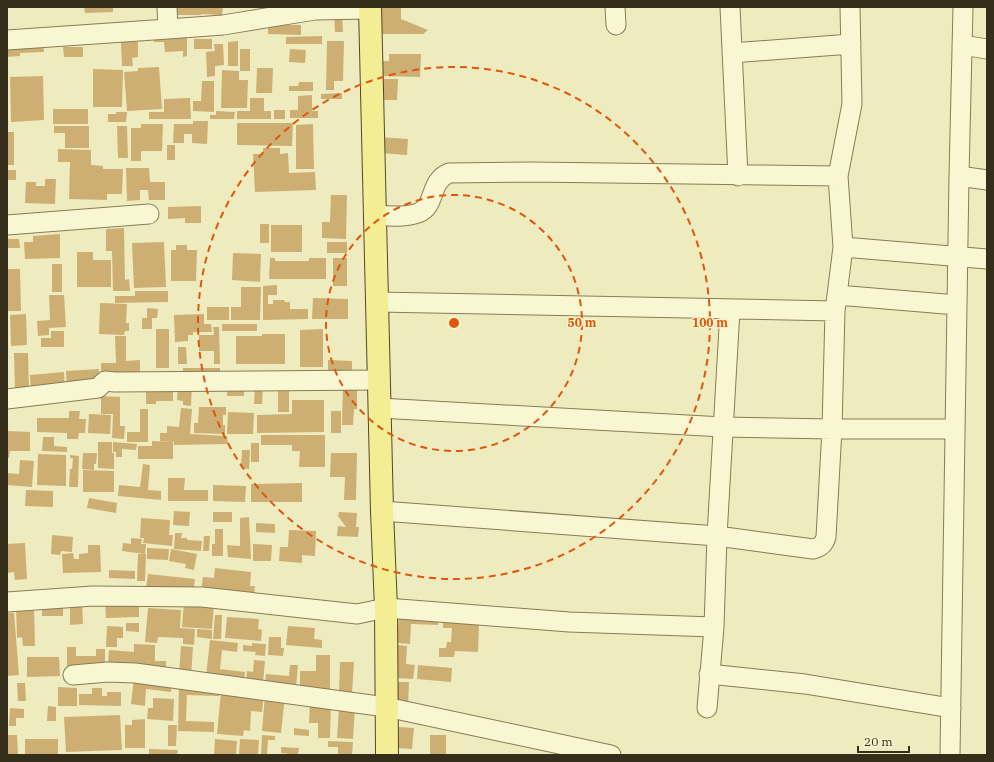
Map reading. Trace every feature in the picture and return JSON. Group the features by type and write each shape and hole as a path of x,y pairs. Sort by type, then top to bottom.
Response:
{"main road":[{"path":"370,8 378,380 386,608 387,755"}],"street":[{"path":"167,7 168,28"},
{"path":"730,7 738,176"},
{"path":"382,511 717,536 813,549 820,547 826,537 832,430 836,303 843,247 838,176 852,104 850,7"},
{"path":"950,755 963,7"},
{"path":"7,40 223,25 315,10 370,8"},
{"path":"732,53 851,44"},
{"path":"962,45 987,49"},
{"path":"374,215 405,215 418,213 425,208 429,202 441,176 449,173 531,172 738,176 838,176"},
{"path":"959,176 987,180"},
{"path":"7,226 149,214"},
{"path":"843,247 987,259"},
{"path":"376,302 730,310 836,303 957,305"},
{"path":"707,708 714,627 717,536 730,310"},
{"path":"7,399 98,388 106,381 378,380"},
{"path":"379,408 723,427 832,430 955,429"},
{"path":"7,602 93,596 202,597 357,614 386,608 569,622 714,627"},
{"path":"73,675 108,672 136,673 386,707 610,755"},
{"path":"709,674 805,684 951,708"}],"building":[{"path":"84,7 113,7 113,12 85,13"},
{"path":"223,7 222,15 174,15 174,8"},
{"path":"378,7 401,7 401,19 428,30 423,34 378,34"},
{"path":"334,13 342,13 343,32 335,32"},
{"path":"268,20 289,21 288,25 301,25 301,35 268,34"},
{"path":"187,33 187,56 183,57 183,51 165,52 164,42 154,42 154,34"},
{"path":"322,36 322,44 286,44 286,37"},
{"path":"194,39 212,39 212,49 194,49"},
{"path":"238,41 238,66 228,66 228,42"},
{"path":"327,41 344,41 343,81 334,81 334,90 326,90"},
{"path":"121,42 138,42 138,57 132,58 133,66 122,66"},
{"path":"43,43 44,52 20,53 20,56 7,57 7,45"},
{"path":"214,44 223,44 224,65 215,66 215,76 207,77 206,52 215,51"},
{"path":"63,47 83,47 83,57 64,57"},
{"path":"240,49 250,49 250,71 240,71"},
{"path":"290,49 306,50 305,63 289,62"},
{"path":"389,54 421,54 420,77 379,76 379,61 389,61"},
{"path":"159,67 162,109 127,111 124,72 138,71 138,68"},
{"path":"257,68 273,68 272,93 256,93"},
{"path":"93,69 123,70 122,107 93,107"},
{"path":"222,70 239,71 239,80 248,80 247,108 221,108"},
{"path":"43,76 44,120 11,122 10,77"},
{"path":"383,79 398,79 397,100 383,100"},
{"path":"202,81 214,81 214,112 193,111 193,101 201,101"},
{"path":"299,82 313,82 313,91 289,91 289,86 298,86"},
{"path":"342,93 342,99 321,99 321,94"},
{"path":"312,95 312,111 318,111 318,118 290,118 290,110 298,110 298,96"},
{"path":"190,98 191,119 149,119 149,112 164,112 164,99"},
{"path":"250,98 264,98 264,111 271,111 271,119 237,119 237,111 250,111"},
{"path":"53,109 88,109 88,124 53,124"},
{"path":"274,110 285,110 285,119 274,119"},
{"path":"216,111 235,112 234,119 210,119 210,115 216,115"},
{"path":"116,112 127,112 126,122 108,122 108,114 116,114"},
{"path":"193,121 208,121 207,144 192,143 192,134 184,134 184,143 173,143 174,124 193,124"},
{"path":"237,123 293,123 292,146 237,145"},
{"path":"141,124 163,124 162,151 141,151 141,161 131,161 131,128 141,128"},
{"path":"313,124 314,169 296,169 296,125"},
{"path":"54,126 89,126 89,148 65,148 65,133 54,133"},
{"path":"117,126 127,126 128,158 118,158"},
{"path":"7,132 14,132 14,165 7,165"},
{"path":"380,137 408,139 407,155 379,153"},
{"path":"167,145 175,145 175,160 167,160"},
{"path":"263,148 280,148 280,154 288,153 289,173 315,172 316,190 255,192 253,154 263,154"},
{"path":"58,149 91,150 91,165 103,166 103,169 123,169 122,194 107,194 107,200 69,199 70,162 58,162"},
{"path":"126,168 149,168 150,182 165,182 165,200 149,200 148,190 140,190 140,200 127,201"},
{"path":"7,170 16,170 16,180 7,180"},
{"path":"45,179 56,179 55,204 25,203 26,182 36,182 36,186 45,186"},
{"path":"331,195 347,195 346,239 322,238 322,222 330,222"},
{"path":"201,206 201,223 185,223 185,218 168,219 168,207"},
{"path":"260,224 269,224 269,243 260,243"},
{"path":"271,225 302,225 302,252 271,252"},
{"path":"124,228 125,280 129,279 130,291 113,291 112,251 106,251 106,229"},
{"path":"60,234 60,258 25,259 24,242 33,242 33,236"},
{"path":"7,239 19,239 20,248 7,248"},
{"path":"164,242 166,287 134,288 132,243"},
{"path":"327,242 347,242 347,253 327,253"},
{"path":"176,245 187,245 187,250 197,250 196,281 171,281 171,250 176,250"},
{"path":"77,252 93,252 93,260 111,260 111,287 77,287"},
{"path":"233,253 261,254 260,282 232,280"},
{"path":"270,258 275,258 275,261 309,261 309,258 326,258 326,279 269,279"},
{"path":"333,258 347,258 347,286 333,286"},
{"path":"52,264 62,264 62,292 52,292"},
{"path":"7,269 20,269 21,311 7,311"},
{"path":"277,285 277,295 268,295 268,304 273,304 273,300 284,300 285,302 290,302 290,309 308,309 308,319 263,320 263,286"},
{"path":"241,287 261,287 260,320 231,320 231,307 241,307"},
{"path":"135,291 168,291 168,302 115,303 115,296 135,296"},
{"path":"49,295 64,295 66,327 49,328 49,335 38,336 37,321 50,320"},
{"path":"313,298 348,299 348,319 312,319"},
{"path":"100,303 127,304 126,323 129,323 129,331 125,331 124,335 99,334"},
{"path":"207,307 229,307 229,320 207,320"},
{"path":"147,308 158,309 157,318 152,318 152,329 142,329 142,318 147,318"},
{"path":"26,314 27,345 11,346 10,315"},
{"path":"204,314 204,324 211,324 212,332 193,332 193,335 188,335 188,341 175,342 174,315"},
{"path":"222,324 257,324 257,331 222,331"},
{"path":"213,327 219,327 220,364 214,364 214,351 199,351 199,335 214,335"},
{"path":"156,329 169,329 169,368 156,368"},
{"path":"323,329 323,367 300,367 300,330"},
{"path":"51,331 64,331 64,347 41,347 41,338 51,338"},
{"path":"262,334 285,334 285,364 236,364 236,336 262,336"},
{"path":"115,336 126,336 126,361 140,360 140,376 101,377 101,363 116,363"},
{"path":"178,347 186,347 187,364 178,364"},
{"path":"14,353 28,353 29,391 15,391"},
{"path":"328,360 352,361 352,371 328,370"},
{"path":"183,368 220,368 220,375 183,375"},
{"path":"99,369 98,385 67,389 66,371"},
{"path":"64,372 65,390 31,392 30,375"},
{"path":"343,382 357,389 357,409 354,409 353,425 342,425"},
{"path":"278,384 289,384 289,412 278,412"},
{"path":"178,385 192,385 191,406 183,405 183,401 177,400"},
{"path":"227,386 244,387 244,396 227,396"},
{"path":"255,386 263,386 262,404 254,404"},
{"path":"146,387 173,387 173,401 156,401 156,404 146,404"},
{"path":"101,396 120,397 120,426 125,426 124,439 112,438 113,414 101,414"},
{"path":"292,400 324,400 324,432 257,433 257,415 292,414"},
{"path":"199,407 226,407 226,415 223,415 225,434 194,433 194,423 198,423"},
{"path":"181,408 192,409 190,434 227,436 228,444 174,445 174,442 160,441 160,433 167,433 167,426 179,427"},
{"path":"140,409 148,409 148,442 127,442 127,432 140,432"},
{"path":"69,411 80,411 79,419 86,419 85,433 79,433 78,439 67,439 67,433 37,432 37,418 69,418"},
{"path":"331,411 341,411 341,433 331,433"},
{"path":"228,412 254,413 253,434 227,434"},
{"path":"89,414 111,415 110,434 88,433"},
{"path":"7,431 30,432 30,451 10,451 9,458 7,457"},
{"path":"261,435 325,435 325,467 299,467 300,451 292,451 292,445 261,445"},
{"path":"43,437 54,437 54,446 67,447 67,452 42,451"},
{"path":"152,441 173,442 173,459 138,459 138,446 152,446"},
{"path":"98,442 112,442 114,469 98,468"},
{"path":"113,442 137,444 136,450 122,449 122,457 116,457 116,452 113,452"},
{"path":"251,443 259,443 259,462 251,462"},
{"path":"242,450 250,450 249,469 241,468"},
{"path":"83,453 97,453 94,470 82,469"},
{"path":"331,453 357,453 356,500 344,500 345,477 330,477"},
{"path":"38,454 66,455 66,486 37,485"},
{"path":"70,455 79,456 78,487 69,487 70,469 72,469 73,458 70,458"},
{"path":"20,460 34,461 32,487 7,485 7,473 19,474"},
{"path":"143,464 150,465 148,490 161,491 161,500 118,496 119,485 140,487"},
{"path":"83,470 114,471 114,492 83,492"},
{"path":"168,478 185,478 184,490 208,490 208,501 168,501"},
{"path":"302,483 302,502 251,502 251,484"},
{"path":"213,485 246,486 245,502 213,501"},
{"path":"26,490 53,491 53,507 25,506"},
{"path":"89,498 117,503 116,513 87,508"},
{"path":"174,511 190,512 189,526 173,525"},
{"path":"213,512 232,512 232,522 213,522"},
{"path":"339,512 357,513 356,527 359,527 358,537 337,536 338,526 346,527 338,516"},
{"path":"249,517 251,559 228,557 227,545 240,546 240,518"},
{"path":"141,518 170,520 169,535 173,535 172,546 143,543 144,538 140,538"},
{"path":"256,523 275,524 275,533 256,532"},
{"path":"215,529 223,529 223,556 212,556 212,544 215,544"},
{"path":"289,530 316,531 315,556 302,555 302,563 279,561 280,547 288,547"},
{"path":"175,533 182,533 181,538 187,538 187,540 202,541 201,551 174,549"},
{"path":"52,535 73,537 72,552 61,551 60,555 51,554"},
{"path":"204,536 210,536 209,551 203,551"},
{"path":"131,538 142,539 141,544 146,544 145,554 122,551 123,543 131,544"},
{"path":"25,543 27,579 15,580 14,572 7,573 7,544"},
{"path":"253,544 272,545 271,561 253,561"},
{"path":"88,545 100,545 101,572 63,573 62,554 73,553 74,559 79,559 79,554 88,553"},
{"path":"147,548 169,549 168,560 147,559"},
{"path":"171,549 197,554 194,570 185,568 186,564 169,561"},
{"path":"138,554 146,554 145,581 137,581"},
{"path":"215,568 251,572 250,586 255,586 254,596 201,590 203,577 214,578"},
{"path":"109,570 135,571 135,579 109,578"},
{"path":"148,574 195,579 193,593 146,588"},
{"path":"70,599 82,599 83,624 70,625"},
{"path":"139,599 139,617 106,618 105,601"},
{"path":"184,602 214,603 212,629 182,627"},
{"path":"42,603 63,603 63,616 42,616"},
{"path":"34,605 35,646 23,646 22,637 17,638 16,606"},
{"path":"148,608 181,610 180,628 195,629 194,645 183,644 183,638 158,637 157,643 145,642"},
{"path":"7,613 14,613 19,675 7,676"},
{"path":"399,614 439,617 438,625 411,624 410,644 397,643"},
{"path":"215,615 222,615 221,639 213,639"},
{"path":"227,617 259,619 258,629 262,630 261,641 225,638"},
{"path":"443,622 479,623 478,652 455,651 454,657 439,657 439,648 446,648 447,642 451,642 452,628 443,628"},
{"path":"126,623 139,623 139,632 126,631"},
{"path":"107,626 123,627 123,638 117,638 117,647 106,647"},
{"path":"288,626 315,628 314,639 322,640 322,648 286,645"},
{"path":"197,629 212,630 212,639 197,637"},
{"path":"269,637 281,637 281,648 284,648 283,656 268,655"},
{"path":"210,640 238,643 237,652 222,650 220,669 245,672 244,681 206,677"},
{"path":"252,643 266,644 265,656 255,655 256,652 243,651 243,645 252,646"},
{"path":"134,644 155,645 155,661 166,661 166,670 108,664 109,650 134,652"},
{"path":"398,645 407,646 406,664 415,665 413,679 395,678"},
{"path":"181,646 193,647 191,676 179,675"},
{"path":"67,647 76,647 76,656 96,656 96,649 105,649 105,665 67,666"},
{"path":"316,655 330,655 330,691 300,691 300,671 316,671"},
{"path":"27,657 59,657 60,676 27,677"},
{"path":"254,660 265,661 263,683 246,682 247,671 253,672"},
{"path":"340,662 354,662 352,693 339,692"},
{"path":"290,665 298,665 296,688 265,685 266,674 289,676"},
{"path":"418,665 452,668 451,682 417,679"},
{"path":"134,678 172,681 171,692 146,689 145,706 131,704"},
{"path":"179,682 219,687 219,696 187,695 186,721 214,722 214,732 178,731"},
{"path":"395,682 409,682 408,706 394,705"},
{"path":"17,683 25,683 26,701 18,701"},
{"path":"58,687 77,688 77,706 58,706"},
{"path":"92,688 102,688 102,696 107,696 107,692 121,692 121,706 79,705 79,694 92,694"},
{"path":"221,692 264,693 262,712 251,711 250,731 244,730 243,736 217,734"},
{"path":"265,695 285,697 281,733 262,731"},
{"path":"153,698 174,699 173,721 147,719 148,708 153,708"},
{"path":"310,701 331,702 330,738 318,738 318,723 309,723"},
{"path":"48,706 56,707 56,721 47,721"},
{"path":"339,707 355,708 353,739 337,738"},
{"path":"10,708 24,709 24,718 16,718 16,726 9,726"},
{"path":"120,715 122,750 66,752 64,717"},
{"path":"145,719 145,748 125,748 125,725 132,725 132,720"},
{"path":"168,725 177,725 176,746 168,746"},
{"path":"399,727 414,728 412,749 397,748"},
{"path":"294,728 309,730 309,736 294,735"},
{"path":"7,735 17,735 18,755 7,755"},
{"path":"262,735 275,736 275,740 268,740 267,755 261,755"},
{"path":"430,735 446,735 446,755 430,755"},
{"path":"25,739 58,739 58,755 25,755"},
{"path":"215,739 237,741 236,755 214,755"},
{"path":"240,739 259,740 258,755 239,755"},
{"path":"328,741 353,742 352,755 338,755 338,747 328,747"},
{"path":"281,747 299,748 298,755 281,753"},
{"path":"149,749 178,750 177,755 149,755"}]}
